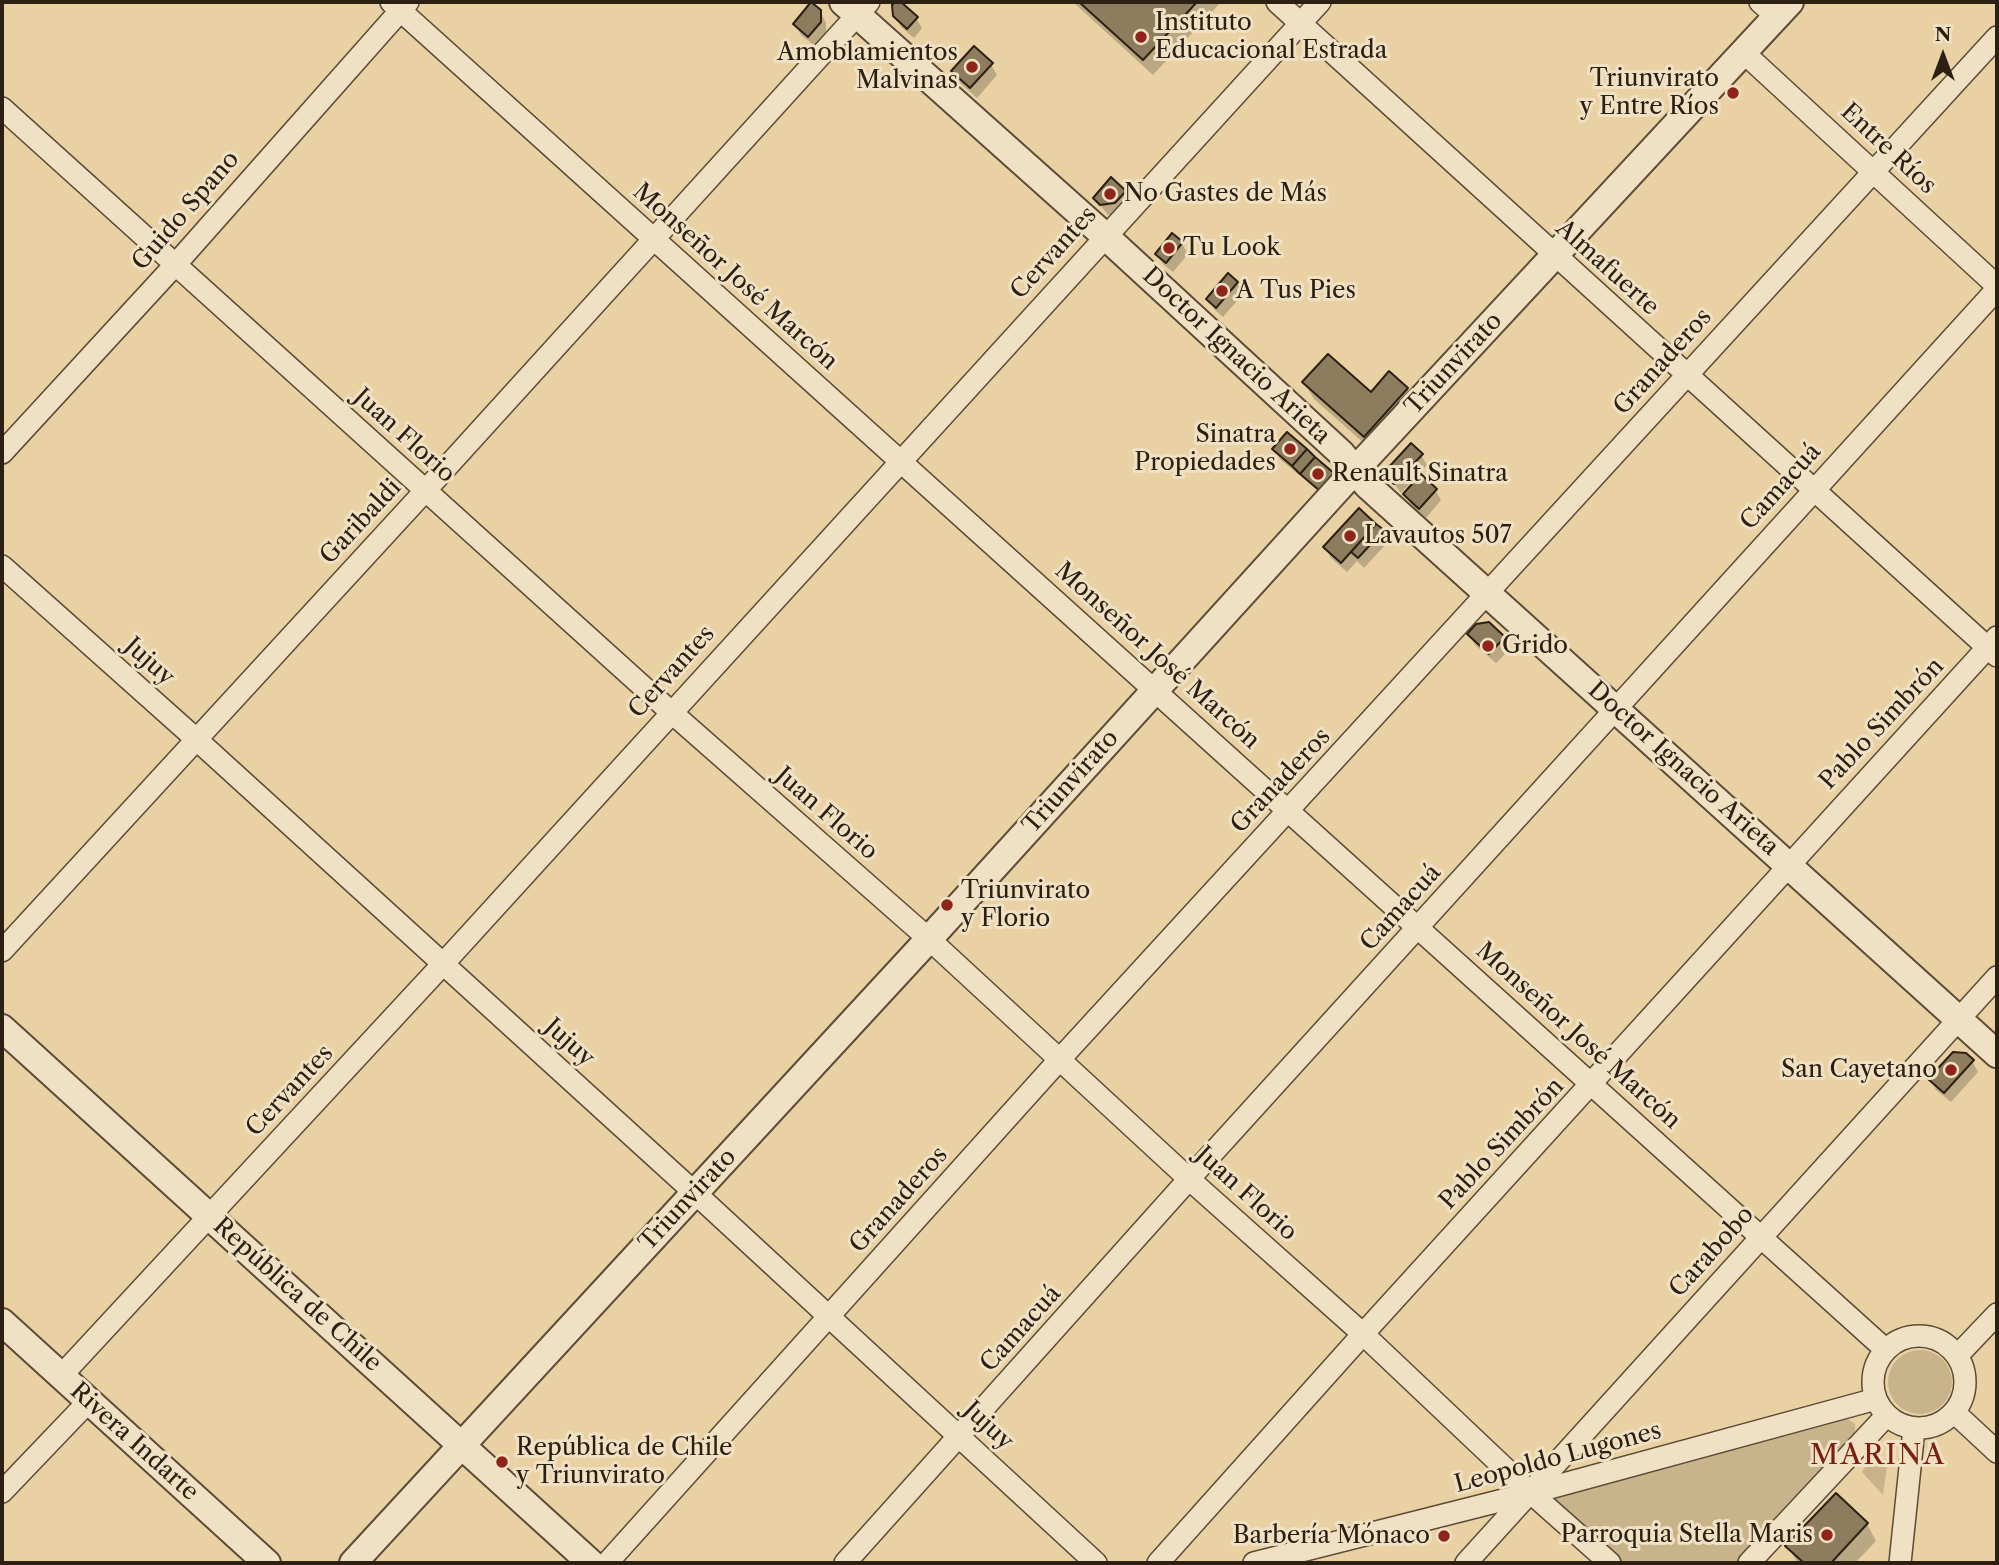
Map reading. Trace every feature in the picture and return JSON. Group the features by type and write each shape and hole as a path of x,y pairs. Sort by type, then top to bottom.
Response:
{"street":[{"name":"Almafuerte","path":"1277,2 1813,490 1994,647"},
{"name":"Cervantes","path":"61,1376 443,964 1320,2"},
{"name":"Monseñor José Marcón","path":"400,5 654,239 1886,1350"},
{"name":"Guido Spano","path":"2,453 175,265 400,5"},
{"name":"Garibaldi","path":"2,951 654,239 856,6"},
{"name":"Doctor Ignacio Arieta","path":"856,6 1356,469 1367,485 1997,1054"},
{"name":"Triunvirato","path":"353,1563 929,939 1356,469 1743,52 1775,7"},
{"name":"Granaderos","path":"607,1563 1060,1059 1997,37"},
{"name":"Entre Ríos","path":"1743,52 1997,287"},
{"name":"Juan Florio","path":"2,108 671,712 929,939 1610,1563"},
{"name":"Camacuá","path":"845,1563 1997,287"},
{"name":"Jujuy","path":"2,566 695,1193 1096,1563"},
{"name":"Pablo Simbrón","path":"1158,1563 1788,865 1994,647"},
{"name":"Carabobo","path":"1466,1563 1997,976"},
{"name":"República de Chile","path":"2,1028 591,1563"},
{"path":"1957,1356 1997,1314"},
{"name":"Rivera Indarte","path":"2,1322 267,1563"},
{"path":"1917,1336 1933,1338 1947,1345 1957,1356 1965,1372 1966,1388 1955,1413 1937,1425 1914,1429 1894,1421 1882,1408 1873,1384 1874,1370 1886,1350 1902,1339 1917,1336"},
{"path":"2,1492 89,1401"},
{"path":"1749,1563 1882,1408"},
{"name":"Leopoldo Lugones","path":"1254,1563 1882,1408"},
{"path":"1955,1413 1997,1452"},
{"path":"1900,1563 1914,1429"}],"shaded area":[{"path":"1920,1350 1943,1359 1952,1382 1943,1405 1920,1414 1897,1405 1888,1382 1897,1359"},
{"path":"1848,1419 1855,1424 1851,1444 1735,1563 1621,1563 1553,1508 1552,1496"},
{"path":"1888,1459 1883,1495 1862,1472 1867,1464"}],"building":[{"path":"811,2 821,10 821,22 808,37 793,24"},
{"path":"901,2 918,17 907,29 893,16 892,5"},
{"name":"Instituto Educacional Estrada","path":"1079,2 1197,2 1143,60"},
{"name":"Amoblamientos Malvinas","path":"974,46 993,63 970,88 951,71"},
{"name":"No Gastes de Más","path":"1111,177 1126,191 1115,203 1100,205 1093,198"},
{"name":"Tu Look","path":"1172,233 1183,242 1166,263 1155,254"},
{"name":"A Tus Pies","path":"1228,273 1238,282 1216,308 1206,299"},
{"path":"1328,354 1371,392 1389,371 1408,388 1364,437 1302,382"},
{"name":"Sinatra Propiedades","path":"1287,432 1307,449 1292,466 1272,449"},
{"path":"1411,443 1423,454 1394,484 1389,479 1388,468"},
{"path":"1307,449 1315,457 1300,474 1292,466"},
{"name":"Renault Sinatra","path":"1315,457 1335,474 1320,491 1300,474"},
{"path":"1421,474 1437,489 1419,509 1403,494"},
{"name":"Lavautos 507","path":"1359,508 1376,524 1341,563 1323,547"},
{"path":"1376,524 1384,530 1358,558 1351,552"},
{"name":"Grido","path":"1489,622 1505,637 1489,654 1467,634 1476,624"},
{"name":"San Cayetano","path":"1953,1052 1966,1053 1974,1060 1944,1093 1928,1079"},
{"name":"Parroquia Stella Maris","path":"1836,1493 1868,1523 1831,1563 1804,1563 1785,1546"}],"place":[{"name":"Instituto Educacional Estrada","path":"1141,37"},
{"name":"Amoblamientos Malvinas","path":"972,67"},
{"name":"Triunvirato y Entre Ríos","path":"1733,93"},
{"name":"No Gastes de Más","path":"1110,194"},
{"name":"Tu Look","path":"1169,248"},
{"name":"A Tus Pies","path":"1222,291"},
{"name":"Sinatra Propiedades","path":"1290,449"},
{"name":"Renault Sinatra","path":"1318,474"},
{"name":"Lavautos 507","path":"1350,536"},
{"name":"Grido","path":"1488,646"},
{"name":"Triunvirato y Florio","path":"947,905"},
{"name":"San Cayetano","path":"1951,1070"},
{"name":"República de Chile y Triunvirato","path":"502,1462"},
{"name":"Parroquia Stella Maris","path":"1827,1535"},
{"name":"Barbería Mónaco","path":"1444,1536"}],"district":[{"name":"MARINA","path":"1878,1456"}]}
